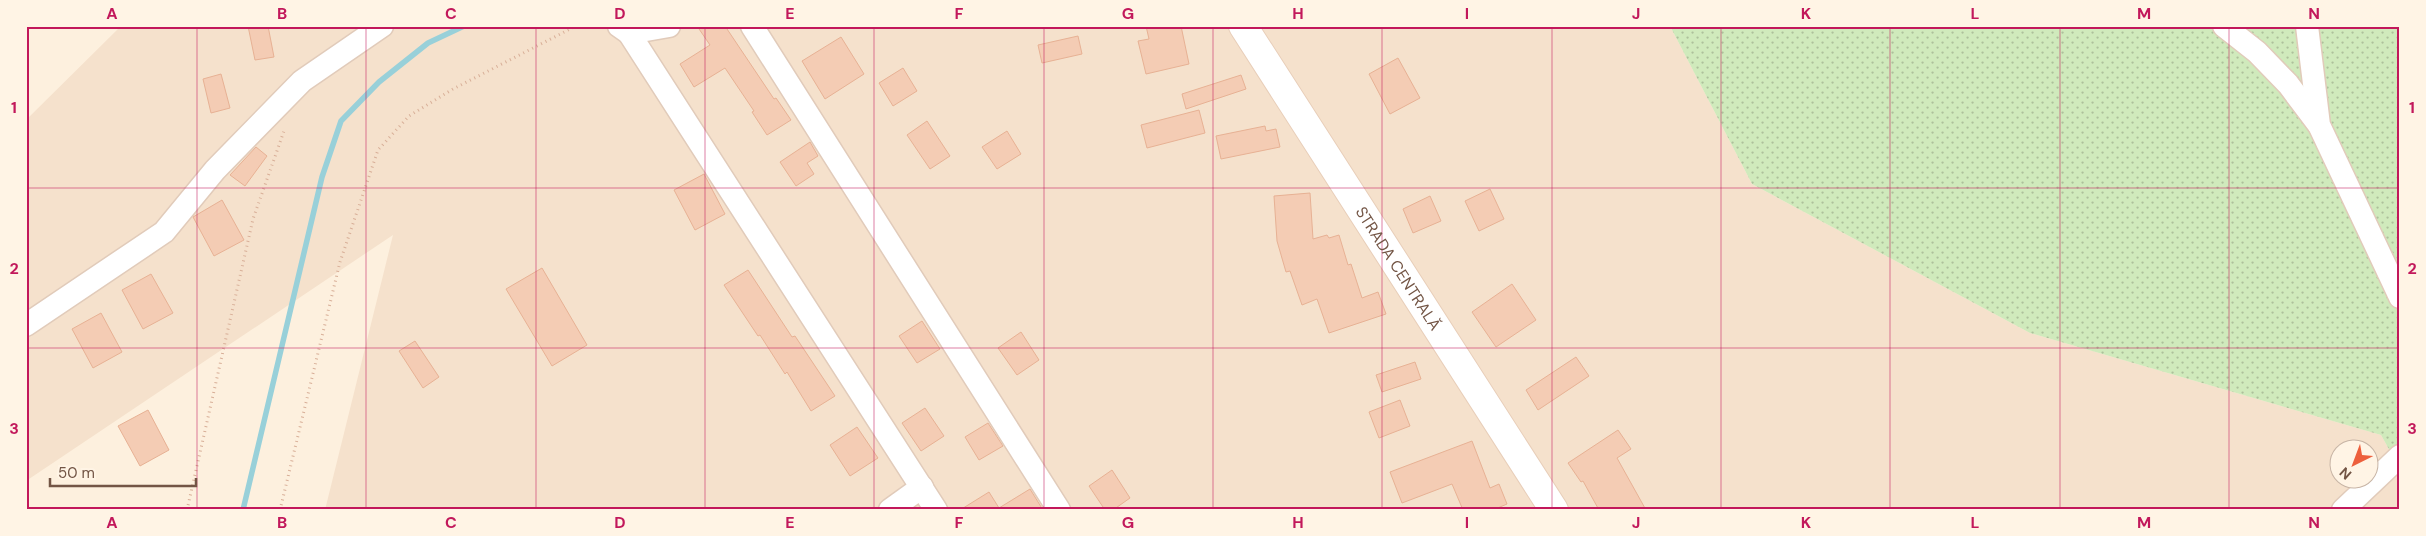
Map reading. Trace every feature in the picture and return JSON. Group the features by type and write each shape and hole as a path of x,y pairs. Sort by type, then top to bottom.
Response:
{"main road":[{"name":"STRADA CENTRALĂ","path":"1243,26 1554,510"}],"street":[{"path":"26,325 164,232 215,170 302,81 382,26"},
{"path":"669,26 624,30 936,510"},
{"path":"752,26 1059,510"},
{"path":"2224,26 2257,52 2288,84 2319,125 2400,297"},
{"path":"2307,26 2319,125"},
{"path":"2342,510 2400,456"},
{"path":"890,510 922,487"}],"path":[{"path":"280,510 340,262 378,150 409,116 453,89 576,26"},
{"path":"186,510 253,219 286,127"}],"shaded area":[{"path":"121,26 1670,26 1752,184 2030,333 2381,435 2400,469 2400,510 325,510 393,235 26,481 26,120"}],"green space":[{"path":"1670,26 2400,26 2400,469 2381,435 2030,333 1752,184"}],"building":[{"path":"248,26 268,26 274,57 255,60"},
{"path":"697,26 725,26 774,99 776,98 791,120 767,135 752,112 754,111 725,68 694,87 680,64 710,45"},
{"path":"1146,26 1181,26 1189,64 1146,74 1138,41 1149,39"},
{"path":"1078,36 1082,54 1042,63 1038,45"},
{"path":"841,37 864,74 825,99 802,61"},
{"path":"1398,58 1420,98 1390,114 1369,74"},
{"path":"903,68 917,91 893,106 879,83"},
{"path":"221,74 230,108 211,113 203,79"},
{"path":"1241,75 1246,89 1186,109 1182,94"},
{"path":"1199,110 1205,133 1147,148 1141,125"},
{"path":"927,121 950,156 930,169 907,135"},
{"path":"1265,126 1266,131 1276,129 1280,147 1221,159 1216,136"},
{"path":"1007,131 1021,154 997,169 982,147"},
{"path":"810,142 818,156 807,163 814,174 796,186 780,162"},
{"path":"256,147 267,156 245,186 230,175"},
{"path":"704,174 725,214 695,230 674,190"},
{"path":"1490,189 1504,219 1479,231 1465,201"},
{"path":"1310,193 1313,239 1327,235 1329,238 1339,235 1348,265 1351,264 1362,298 1378,292 1386,314 1329,333 1317,299 1302,305 1290,271 1286,272 1277,241 1274,196"},
{"path":"1430,196 1441,221 1413,233 1403,209"},
{"path":"222,200 244,240 214,256 193,217"},
{"path":"542,268 587,345 552,366 506,289"},
{"path":"748,270 792,337 795,336 835,396 811,411 787,372 785,374 724,285"},
{"path":"151,274 173,313 143,329 122,290"},
{"path":"1512,284 1536,320 1496,347 1472,312"},
{"path":"101,313 122,352 93,368 72,329"},
{"path":"922,321 940,349 917,363 899,336"},
{"path":"1021,332 1039,360 1017,375 998,348"},
{"path":"415,341 439,377 423,388 399,351"},
{"path":"1576,357 1589,376 1538,410 1526,390"},
{"path":"1415,362 1421,379 1382,392 1376,375"},
{"path":"1400,400 1410,426 1379,438 1369,412"},
{"path":"925,408 944,436 921,451 902,423"},
{"path":"148,410 169,450 140,466 118,426"},
{"path":"988,423 1003,446 979,460 965,437"},
{"path":"857,427 878,458 850,476 830,445"},
{"path":"1618,430 1631,449 1617,458 1646,510 1599,510 1583,481 1581,482 1568,463"},
{"path":"1472,441 1490,488 1499,484 1507,504 1493,510 1463,510 1452,484 1402,503 1390,472"},
{"path":"1112,470 1130,498 1113,510 1105,510 1089,486"},
{"path":"1030,489 1043,510 960,510 989,492 999,508"}],"waterway":[{"path":"243,510 322,177 341,121 379,82 428,43 464,26"}]}
